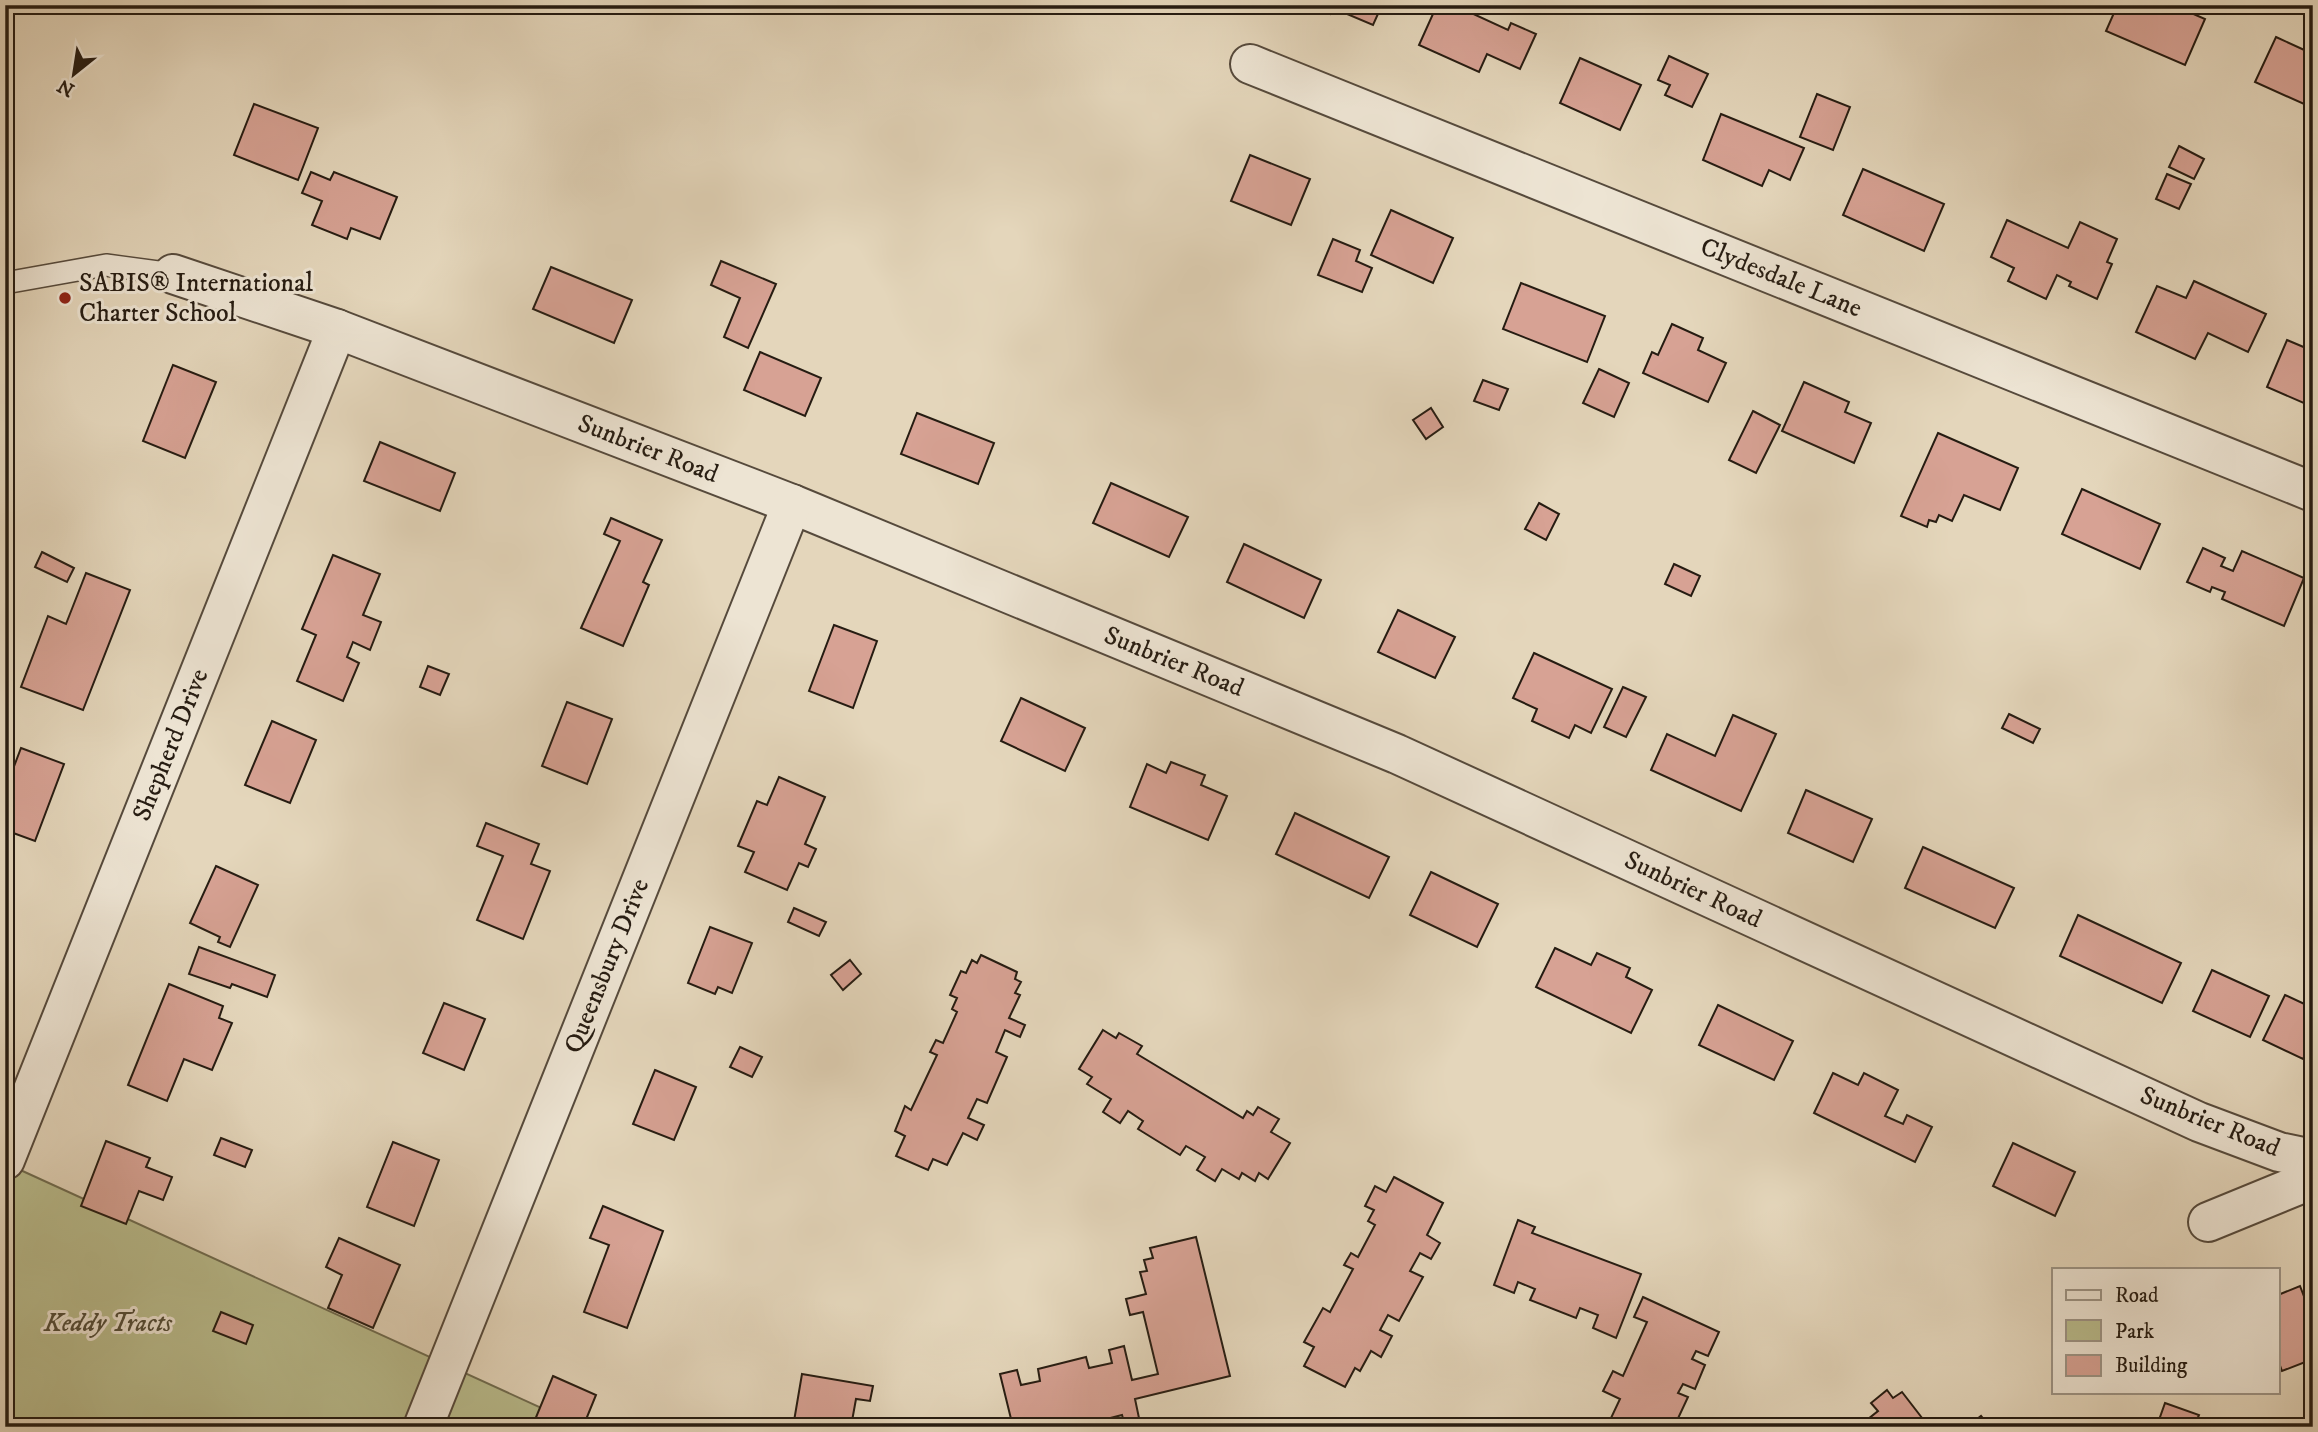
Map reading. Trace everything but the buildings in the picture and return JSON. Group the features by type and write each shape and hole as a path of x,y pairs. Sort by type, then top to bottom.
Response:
{"street":[{"name":"Clydesdale Lane","path":"1250,64 2313,492"},
{"name":"Sunbrier Road","path":"173,274 337,329 792,504 1397,754 2199,1122 2279,1152 2313,1159"},
{"name":"Shepherd Drive","path":"5,1160 337,329"},
{"name":"Queensbury Drive","path":"423,1427 792,504"},
{"path":"2207,1222 2313,1179"}],"lane":[{"name":"Sunbrier Road","path":"5,283 106,265 173,274"}],"green space":[{"name":"Keddy Tracts","path":"5,1163 583,1427 5,1427"}],"place":[{"name":"SABIS® International Charter School","path":"65,298"}]}
